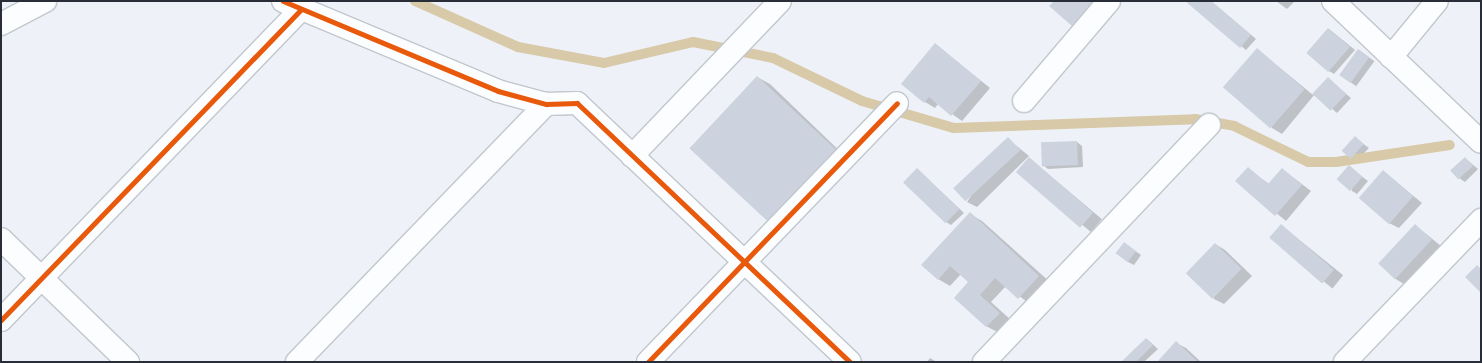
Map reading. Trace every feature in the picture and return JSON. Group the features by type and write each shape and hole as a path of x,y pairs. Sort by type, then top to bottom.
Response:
{"street":[{"path":"1,24 45,1"},
{"path":"632,156 780,1"},
{"path":"1024,101 1109,1"},
{"path":"1332,1 1481,142"},
{"path":"1391,57 1438,1"},
{"path":"1,320 42,278 291,6 498,91 546,104 577,103 850,362"},
{"path":"648,362 897,103"},
{"path":"297,362 546,104"},
{"path":"984,362 1209,125"},
{"path":"1344,362 1481,220"},
{"path":"1,239 128,362"}],"building":[{"path":"1054,1 1095,1 1072,26 1049,6"},
{"path":"1185,1 1211,1 1251,35 1240,48"},
{"path":"1328,28 1350,47 1328,72 1306,53"},
{"path":"935,43 981,81 951,116 929,97 924,103 901,84"},
{"path":"1257,48 1305,89 1270,129 1223,87"},
{"path":"1358,49 1369,57 1351,83 1339,75"},
{"path":"757,76 837,151 770,223 689,148"},
{"path":"1328,77 1346,94 1331,111 1312,94"},
{"path":"1355,136 1364,144 1351,159 1342,151"},
{"path":"1008,137 1020,150 965,201 953,188"},
{"path":"1077,141 1078,165 1042,166 1041,142"},
{"path":"1029,157 1093,213 1080,228 1016,172"},
{"path":"1465,157 1473,166 1458,179 1450,170"},
{"path":"1349,165 1363,177 1350,191 1337,179"},
{"path":"1248,167 1268,184 1282,168 1302,185 1275,216 1235,181"},
{"path":"917,168 959,209 946,223 903,182"},
{"path":"1383,170 1413,196 1389,224 1359,198"},
{"path":"970,212 1039,276 1018,299 995,278 980,295 1000,313 986,327 954,298 968,282 950,266 938,280 921,265"},
{"path":"1281,224 1334,270 1322,284 1269,238"},
{"path":"1415,224 1432,240 1395,279 1378,263"},
{"path":"1124,242 1136,251 1128,262 1116,253"},
{"path":"1215,243 1242,269 1212,299 1186,273"},
{"path":"1477,265 1481,269 1481,293 1465,277"},
{"path":"1146,338 1153,345 1136,362 1121,362"},
{"path":"1176,341 1198,362 1157,362"}],"waterway":[{"path":"415,1 518,47 604,63 693,42 773,58 862,101 954,128 1195,119 1234,126 1308,162 1336,162 1450,145"}],"cycle path":[{"path":"283,1 498,91 546,104 577,103 850,362"},
{"path":"1,320 300,10"},
{"path":"648,362 897,103"}]}
